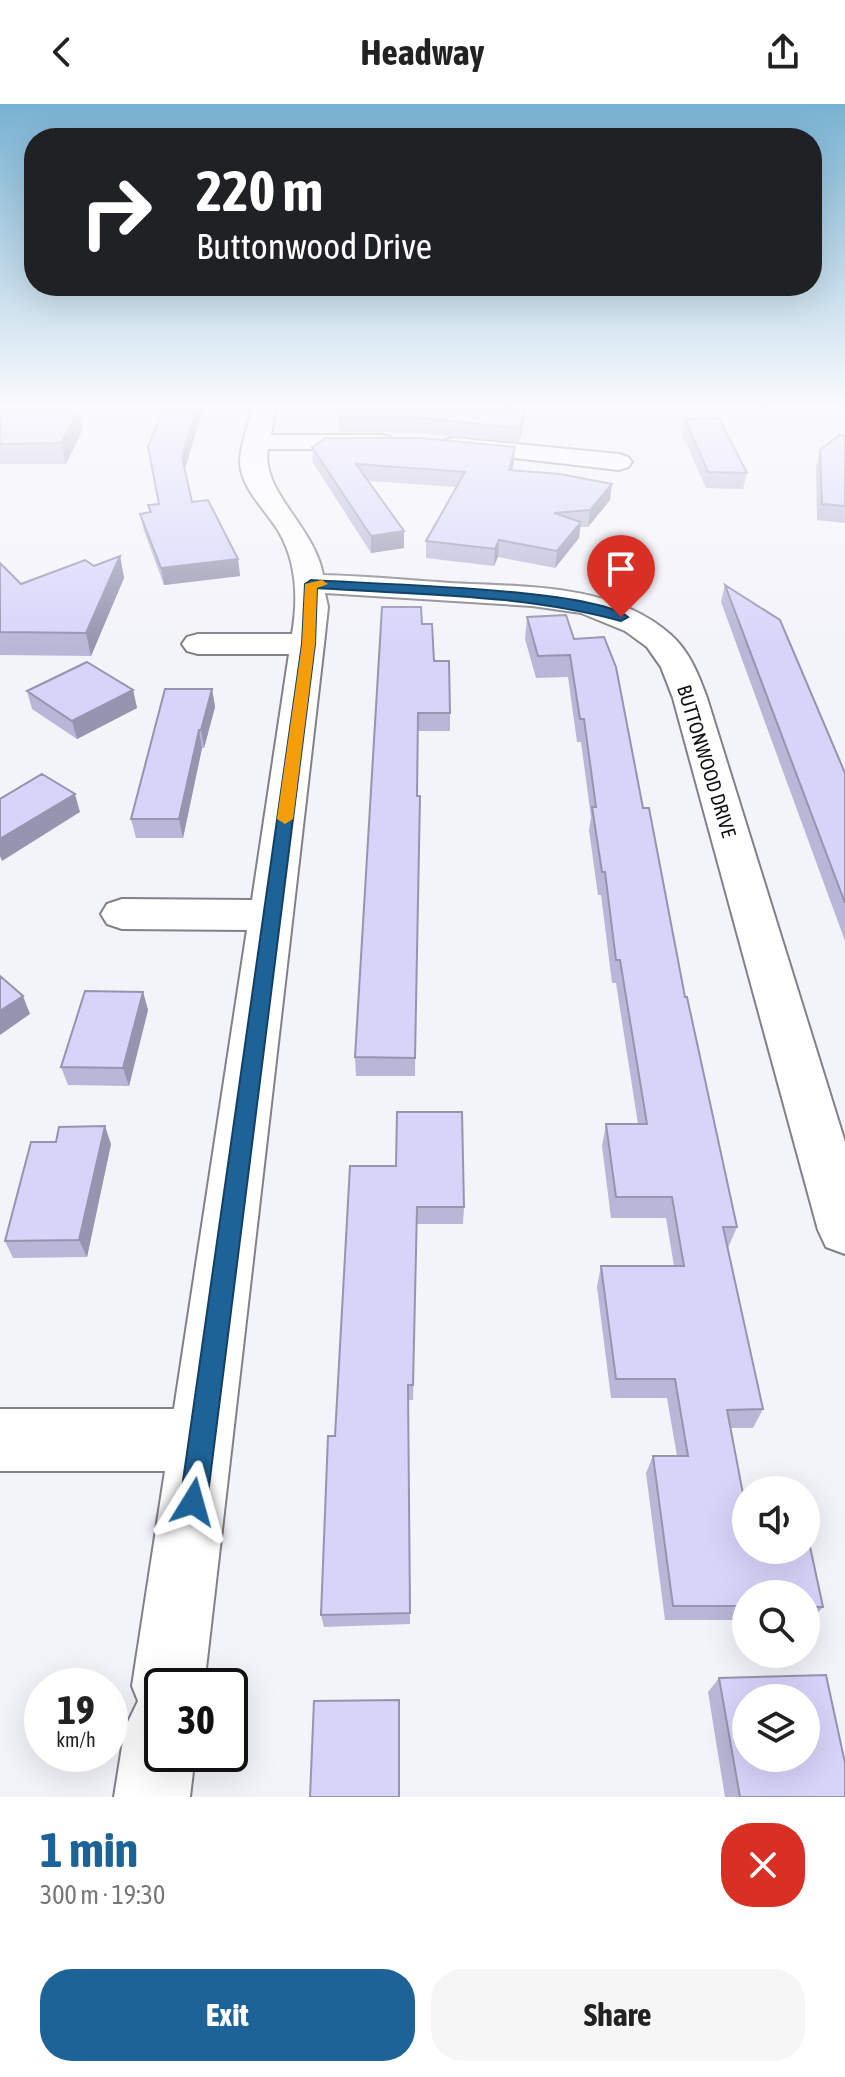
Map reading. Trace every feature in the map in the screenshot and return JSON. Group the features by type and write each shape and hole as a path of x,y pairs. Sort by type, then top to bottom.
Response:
{"street":[{"path":"170,1668 308,644 311,584 305,556 293,532 261,488"},
{"name":"BUTTONWOOD DRIVE","path":"311,584 565,602 621,617 658,639 670,652 679,665 690,698 845,1230"},
{"path":"198,644 308,644"},
{"path":"122,914 272,915"},
{"path":"0,1440 202,1440"},
{"path":"152,1797 156,1772"}],"building":[{"path":"156,488 189,488 192,502 208,500 238,559 161,568 140,514 151,512 148,505 159,504"},
{"path":"339,488 373,488 404,531 371,536"},
{"path":"456,488 609,488 590,510 554,513 581,522 557,551 499,540 495,549 426,541"},
{"path":"821,488 845,488 845,506 822,504"},
{"path":"120,556 86,633 0,632 0,563 21,584 85,560 94,566"},
{"path":"725,585 780,620 845,773 845,903"},
{"path":"382,607 421,607 422,624 432,624 434,661 449,661 450,713 418,713 417,796 420,796 415,1058 355,1057"},
{"path":"566,615 574,639 604,637 616,667 643,808 649,808 685,997 737,1227 723,1227 763,1409 727,1410 740,1476 732,1476 732,1564 814,1564 817,1580 732,1580 732,1606 673,1606 653,1456 688,1456 675,1379 616,1379 601,1266 684,1266 672,1197 616,1197 606,1124 647,1124 620,960 616,960 605,872 602,872 592,807 596,807 584,719 580,719 570,655 538,656 527,617"},
{"path":"87,662 133,690 72,721 27,691"},
{"path":"165,689 212,689 199,730 179,819 131,819"},
{"path":"42,774 75,794 0,839 0,799"},
{"path":"0,976 23,996 0,1011"},
{"path":"85,991 143,992 123,1068 61,1067"},
{"path":"397,1112 462,1112 464,1207 417,1207 413,1385 408,1385 410,1613 321,1615 328,1436 335,1436 350,1166 396,1166"},
{"path":"105,1126 79,1240 5,1241 31,1142 56,1142 59,1127"},
{"path":"826,1675 845,1763 845,1797 740,1797 736,1772 820,1772 820,1684 732,1684 732,1752 719,1678"},
{"path":"399,1700 399,1797 310,1797 314,1701"}],"slow traffic":[{"path":"285,819 308,644 311,584 322,584"}],"route":[{"path":"193,1502 308,644 311,584 548,600 596,608 621,617"}]}
